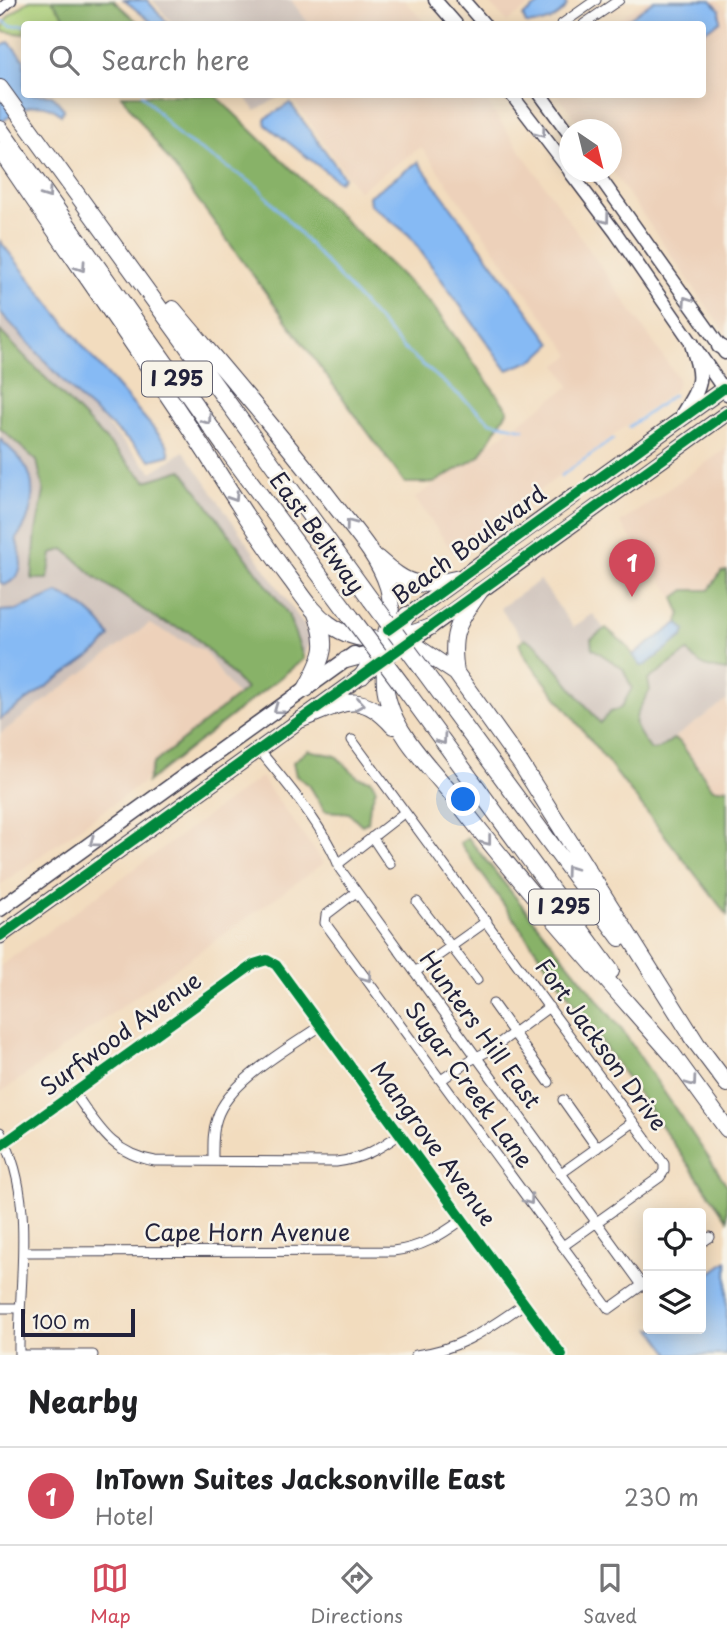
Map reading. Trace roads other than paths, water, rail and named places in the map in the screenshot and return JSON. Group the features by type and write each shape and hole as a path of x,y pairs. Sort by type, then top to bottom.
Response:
{"highway":[{"name":"East Beltway","path":"0,88 371,600 727,1084"},
{"name":"East Beltway","path":"2,139 727,1129"},
{"path":"2,139 263,543 316,614 331,626 355,636 388,644 417,647 456,673 521,764 697,1044"},
{"path":"97,220 306,467 372,553 395,573 414,583 433,584 460,578"},
{"path":"679,421 701,382 692,344"},
{"path":"591,484 726,390"},
{"path":"0,909 346,660 430,627 727,412"},
{"path":"697,434 727,428"},
{"name":"Beach Boulevard","path":"407,615 575,495"},
{"path":"372,553 388,587 391,610 387,698 407,739"},
{"path":"456,673 452,646 456,628 480,592"},
{"path":"306,689 324,652 322,629 316,614"},
{"path":"0,936 362,676 407,615"},
{"path":"302,719 344,703 365,703 383,714 407,739 493,848 676,1059"}],"main road":[{"path":"435,0 453,21"},
{"path":"463,0 481,21"},
{"path":"515,98 559,157"},
{"path":"543,98 559,121"},
{"path":"578,182 726,390"},
{"path":"603,182 724,351"}],"street":[{"path":"0,10 11,0"},
{"path":"566,21 596,0"},
{"path":"588,21 619,0"},
{"name":"Fort Jackson Drive","path":"352,740 664,1164 660,1177 595,1222"},
{"path":"260,750 293,793 338,864 405,812"},
{"path":"372,837 390,864"},
{"name":"Hunters Hill East","path":"338,864 595,1222 643,1281"},
{"name":"Sugar Creek Lane","path":"356,892 326,915 325,923 609,1309 643,1284"},
{"path":"417,902 477,980"},
{"path":"415,972 486,921"},
{"name":"Mangrove Avenue","path":"267,960 276,965 562,1355"},
{"name":"Surfwood Avenue","path":"3,1144 254,964 267,960"},
{"path":"494,1004 549,1082"},
{"path":"441,1080 549,1007"},
{"path":"213,1161 214,1127 229,1093 321,1027"},
{"path":"75,1094 102,1132 132,1155 155,1161 336,1162 369,1154 400,1134"},
{"path":"563,1100 597,1148"},
{"path":"561,1174 634,1122"},
{"path":"0,1132 18,1185 24,1252 19,1308 19,1355 93,1355"},
{"name":"Cape Horn Avenue","path":"24,1252 393,1251 421,1245 462,1220"},
{"path":"563,1245 595,1222"},
{"path":"706,1240 710,1237"},
{"path":"416,1355 451,1348 470,1340 486,1332 524,1304"},
{"path":"0,1308 19,1308"}],"water":[{"path":"124,0 147,0 165,21 150,21"},
{"path":"545,0 563,0 567,5 559,14 546,21 525,21 523,16"},
{"path":"654,0 711,0 720,10 720,21 706,30 706,21 625,21"},
{"path":"9,42 21,56 21,98 55,98 64,109 61,115 53,109 38,105 23,109 0,123 0,47"},
{"path":"290,103 344,177 339,182 266,125 265,119"},
{"path":"418,162 552,344 536,359 507,370 409,235 370,204 369,196"},
{"path":"0,241 92,357 167,444 170,455 151,460 82,401 0,312"},
{"path":"0,439 16,454 29,472 32,492 30,512 16,538 21,559 20,571 5,585 0,582"},
{"path":"58,593 88,611 101,623 110,637 99,650 0,719 0,611 17,610"},
{"path":"678,623 685,630 683,636 641,666 633,655"},
{"path":"727,1261 727,1355 671,1355 656,1334 706,1334 706,1276"}],"waterway":[{"path":"0,19 11,26 21,25"},
{"path":"146,98 180,137 257,186 403,348 491,422 524,429"},
{"path":"629,427 673,395"},
{"path":"561,476 613,439"}],"place":[{"name":"InTown Suites Jacksonville East","path":"632,597"}]}
